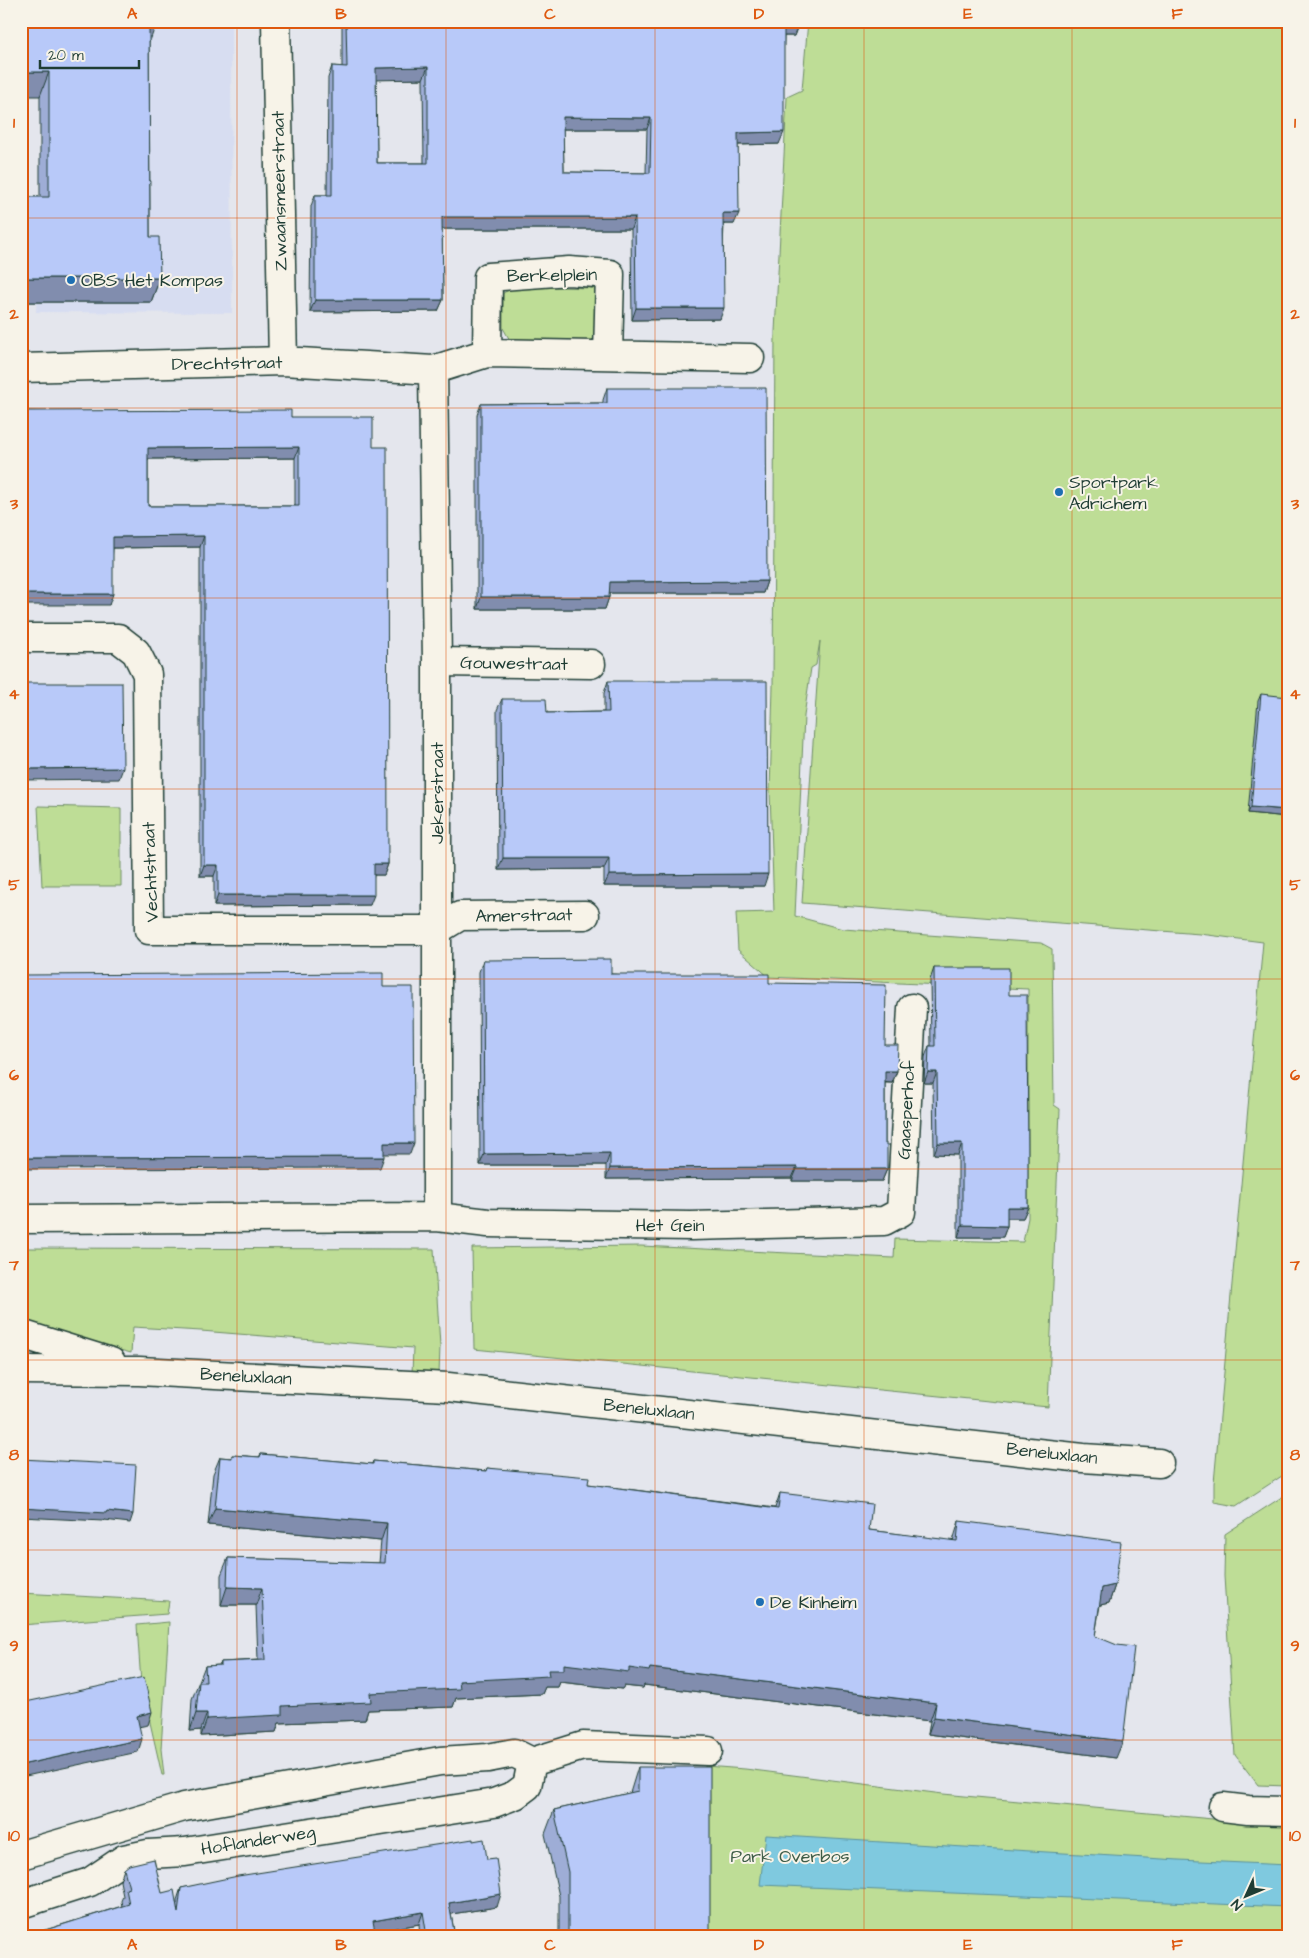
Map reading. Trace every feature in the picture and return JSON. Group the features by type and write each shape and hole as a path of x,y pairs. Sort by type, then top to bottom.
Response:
{"street":[{"name":"Zwaansmeerstraat","path":"276,21 283,361"},
{"name":"Berkelplein","path":"487,353 488,277 569,271 610,274 608,355"},
{"path":"433,370 487,353 750,358"},
{"name":"Drechtstraat","path":"21,368 283,361 433,370"},
{"name":"Jekerstraat","path":"433,370 437,662 437,1217"},
{"name":"Vechtstraat","path":"21,638 118,638 136,652 147,674 149,930 437,930"},
{"name":"Gouwestraat","path":"437,662 591,664"},
{"name":"Amerstraat","path":"437,930 460,916 585,915"},
{"name":"Gaasperhof","path":"901,1212 912,1008"},
{"name":"Het Gein","path":"437,1217 488,1224 691,1226 884,1221 901,1212"},
{"path":"21,1219 437,1217"},
{"name":"Beneluxlaan","path":"21,1334 139,1371"},
{"name":"Beneluxlaan","path":"21,1370 139,1371 448,1387 1083,1458 1159,1463"},
{"path":"21,1855 184,1806 440,1761 488,1758 514,1753 532,1762 584,1746 708,1751"},
{"path":"488,1758 488,1781 504,1799"},
{"name":"Hoflanderweg","path":"21,1904 90,1882 124,1859 148,1854 185,1852 494,1803 515,1795 527,1786 532,1762"},
{"path":"1223,1807 1288,1811"}],"shaded area":[{"path":"40,21 231,21 232,313 36,312 40,221"}],"green space":[{"name":"Sportpark Adrichem","path":"808,21 1288,21 1288,1472 1236,1506 1214,1502 1214,1483 1263,942 1200,934 802,903 820,641 816,665 811,668 804,716 795,916 843,929 1041,943 1052,949 1054,1105 1060,1109 1048,1407 474,1349 472,1248 641,1246 894,1258 895,1239 1023,1242 1028,1218 1028,989 769,977 738,950 736,913 774,912 770,792 773,687 775,332 787,97 802,90"},
{"path":"517,286 593,288 601,292 600,333 591,341 511,342 503,328 503,293"},
{"path":"38,806 121,808 121,886 42,886"},
{"path":"21,1248 434,1249 440,1346 439,1375 412,1374 413,1348 133,1327 131,1353 68,1336 21,1319"},
{"path":"1288,1493 1288,1786 1258,1785 1235,1755 1224,1576 1225,1534"},
{"path":"21,1593 169,1601 167,1614 21,1625"},
{"path":"169,1622 161,1749 164,1775 162,1775 141,1683 137,1625"},
{"name":"Park Overbos","path":"705,1766 745,1769 943,1794 1288,1826 1288,1937 703,1937"}],"water":[{"path":"766,1835 1288,1865 1288,1907 760,1885"}],"building":[{"path":"21,21 149,21 150,237 159,237 160,278 21,278 21,197 49,197 49,72 21,72"},
{"path":"346,21 798,21 798,25 784,25 784,132 738,133 739,213 723,213 724,308 636,308 635,217 442,217 443,300 315,300 315,195 332,195 332,66 347,67","holes":["428,67 428,163 377,163 376,68","563,117 651,118 650,173 564,172"]},
{"path":"607,388 766,388 767,581 610,582 609,597 481,597 481,404 607,403"},
{"path":"291,410 291,417 373,417 373,447 387,447 388,864 374,864 374,895 218,895 218,865 204,865 204,536 113,537 113,594 21,594 21,411","holes":["299,447 299,506 148,506 148,448"]},
{"path":"608,681 767,681 768,874 609,875 609,858 503,858 502,699 546,699 547,713 609,712"},
{"path":"21,683 122,683 123,768 21,769"},
{"path":"1261,694 1288,697 1288,810 1251,807"},
{"path":"611,959 611,974 769,974 769,983 886,985 885,1045 898,1045 897,1071 885,1071 887,1169 797,1169 797,1167 610,1168 610,1153 484,1154 483,960"},
{"path":"934,968 1009,968 1009,995 1027,995 1028,1207 1007,1207 1007,1226 962,1225 962,1143 938,1143 937,1072 928,1072 929,1046 935,1046"},
{"path":"383,973 383,987 413,987 414,1143 384,1143 384,1157 21,1158 21,975"},
{"path":"261,1454 373,1464 373,1461 486,1471 487,1468 589,1477 588,1484 778,1509 780,1493 872,1504 869,1530 957,1541 959,1521 1121,1542 1115,1585 1102,1588 1095,1636 1117,1645 1134,1647 1123,1741 934,1717 936,1703 650,1668 649,1671 629,1668 629,1672 564,1664 564,1670 548,1670 549,1676 459,1681 460,1689 370,1693 371,1702 282,1706 282,1715 207,1719 207,1713 196,1713 199,1682 206,1682 205,1666 221,1665 221,1662 265,1660 262,1588 227,1587 228,1558 385,1563 387,1523 215,1508 220,1457 232,1458 232,1455 260,1457"},
{"path":"21,1459 136,1465 133,1514 107,1511 106,1513 21,1508"},
{"path":"144,1677 152,1712 137,1716 142,1739 21,1765 21,1703"},
{"path":"638,1767 710,1767 710,1937 568,1937 568,1872 554,1810 638,1791"},
{"path":"473,1839 473,1841 484,1839 487,1859 496,1858 501,1894 449,1903 455,1937 427,1937 423,1912 373,1921 376,1937 283,1937 283,1935 277,1937 23,1937 129,1904 126,1889 129,1888 124,1869 129,1865 154,1859 162,1893 174,1890 178,1913 181,1888 238,1876"}],"place":[{"name":"OBS Het Kompas","path":"71,280"},
{"name":"Sportpark Adrichem","path":"1059,492"},
{"name":"De Kinheim","path":"760,1602"}]}
